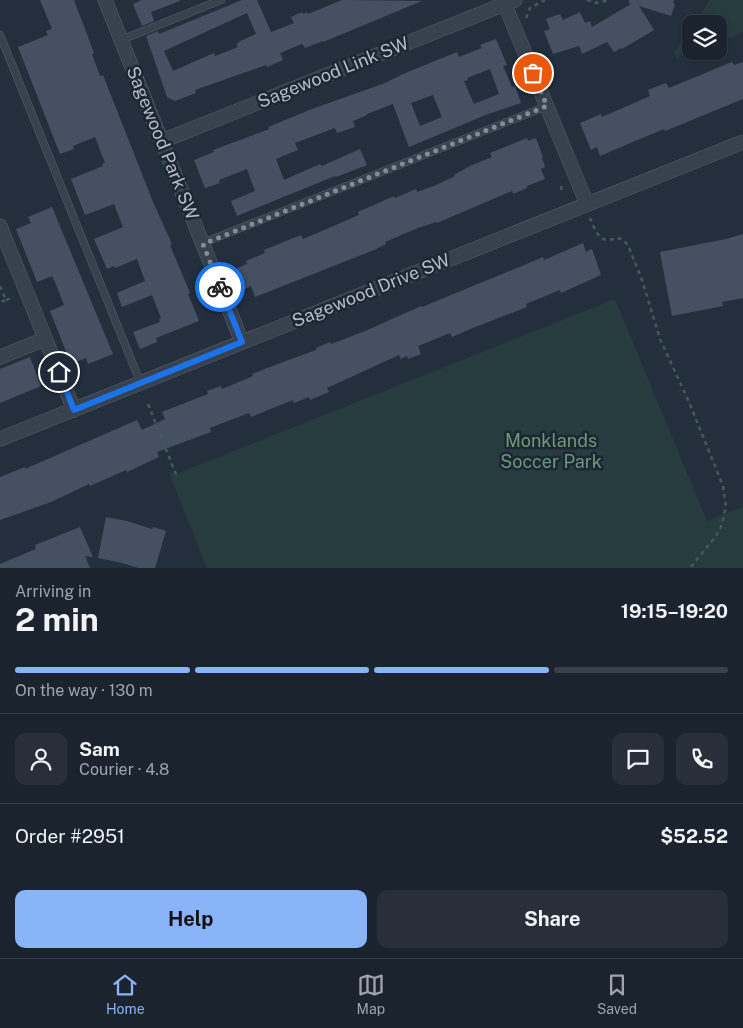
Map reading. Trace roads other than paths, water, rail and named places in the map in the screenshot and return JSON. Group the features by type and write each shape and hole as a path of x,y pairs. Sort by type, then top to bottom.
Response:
{"street":[{"name":"Sagewood Park SW","path":"105,0 242,342"},
{"path":"507,1 512,22 586,204"},
{"name":"Sagewood Link SW","path":"162,141 507,1"},
{"name":"Sagewood Drive SW","path":"0,439 743,142"},
{"path":"0,226 74,410"},
{"path":"0,357 45,339"}],"lane":[{"path":"121,40 221,0"},
{"path":"0,35 141,384"},
{"path":"203,244 547,106"}],"park label":[{"name":"Monklands Soccer Park","path":"551,450"}]}
